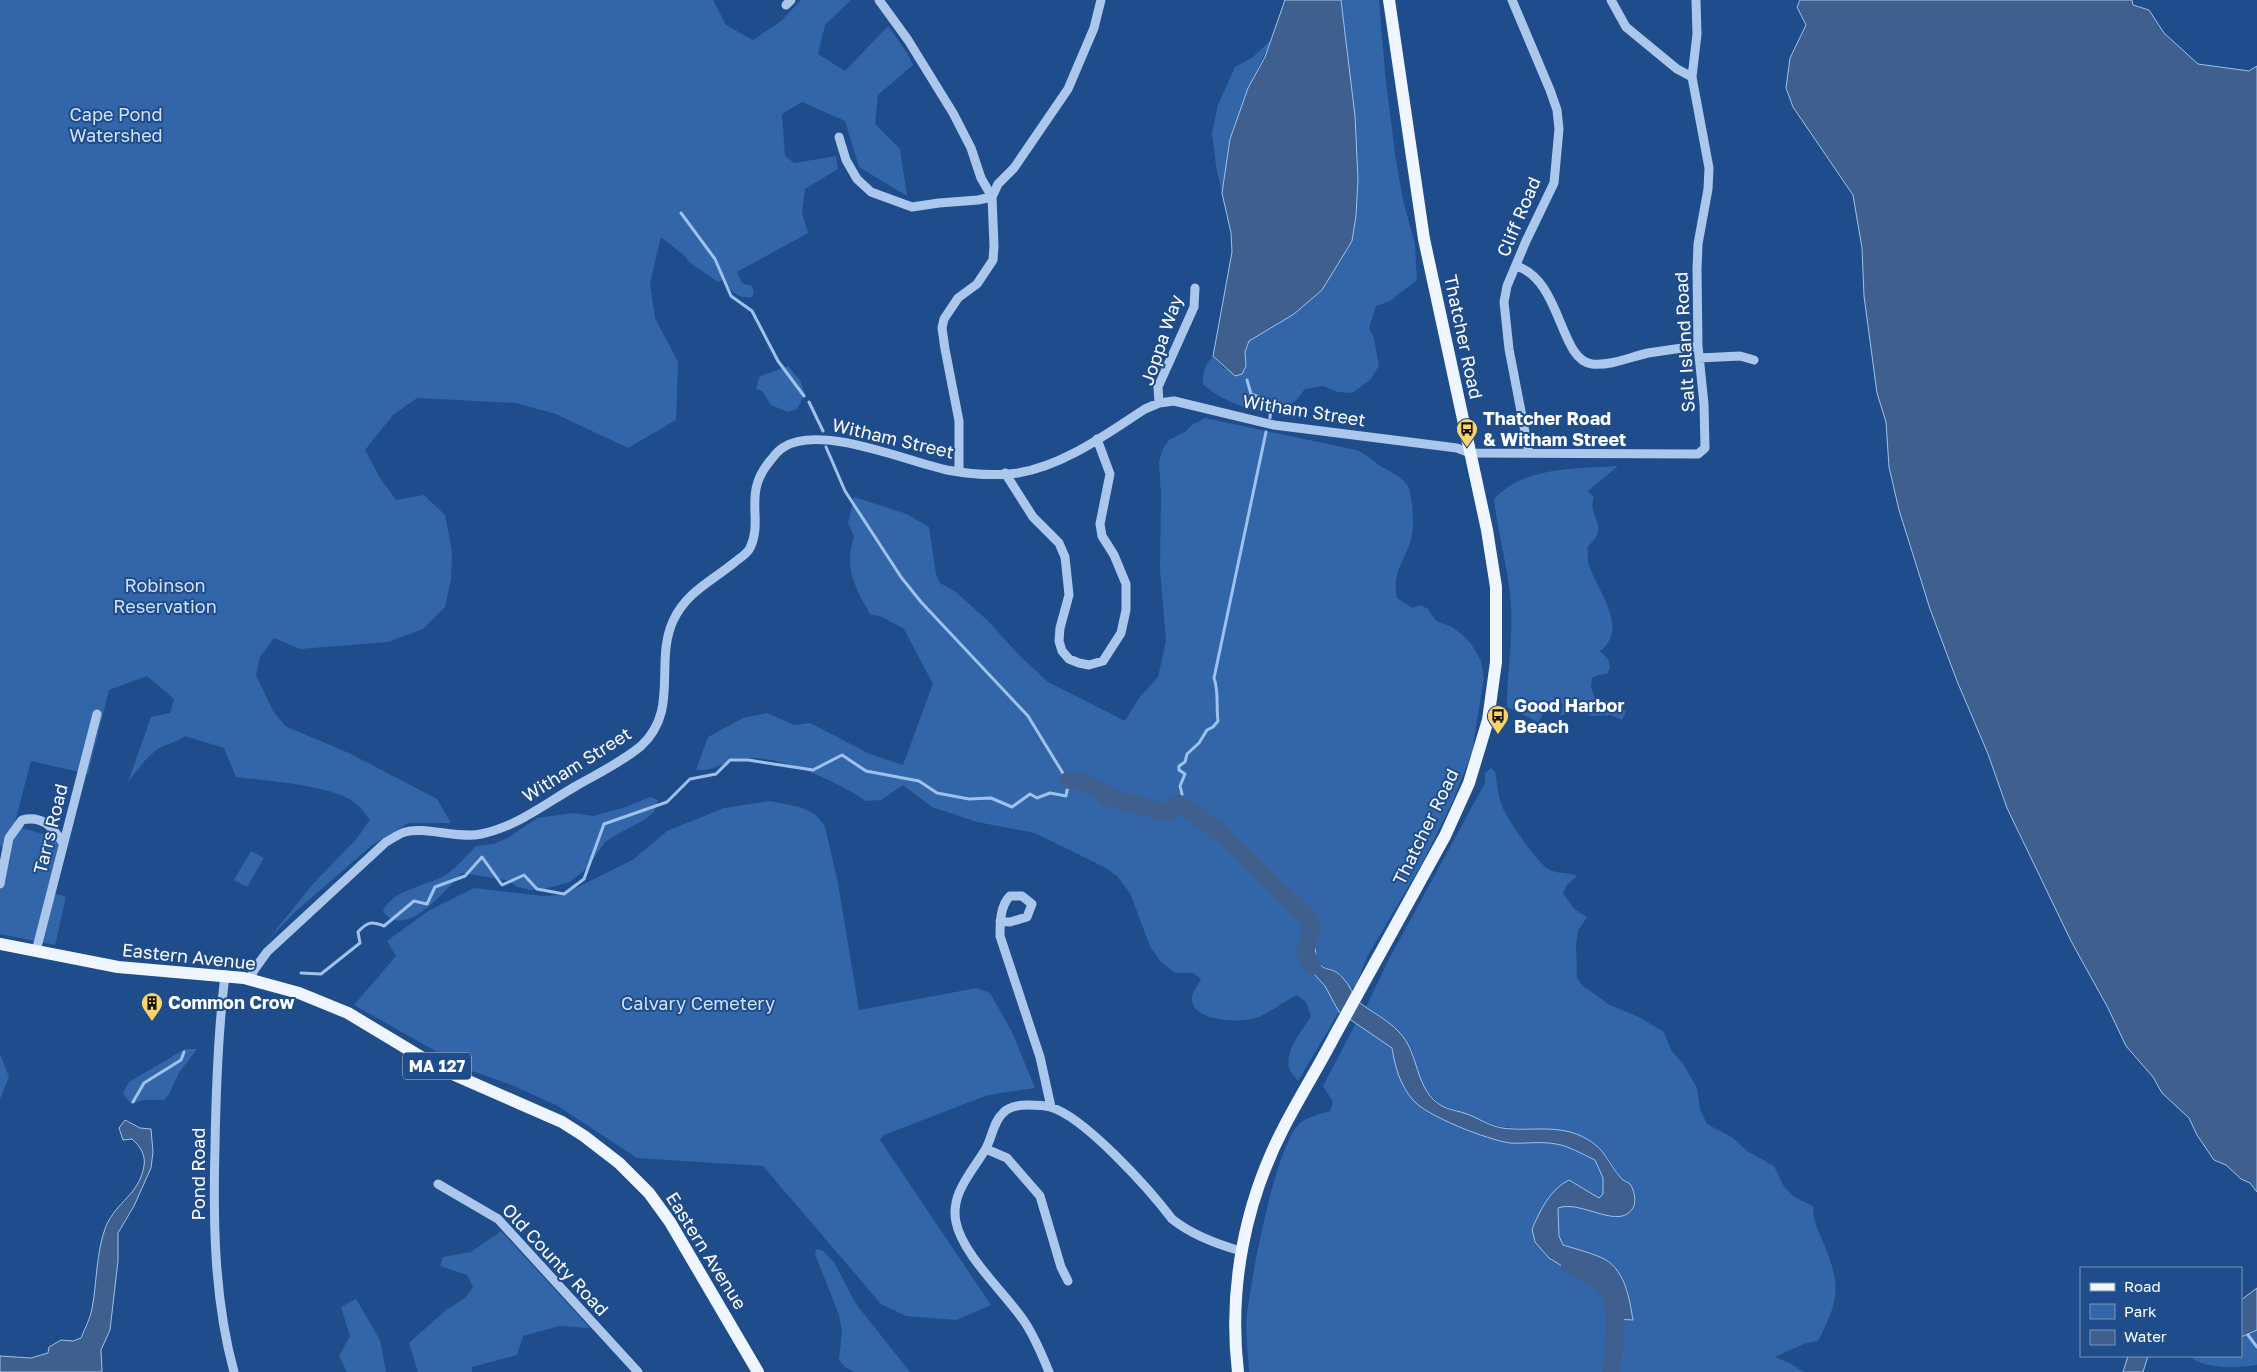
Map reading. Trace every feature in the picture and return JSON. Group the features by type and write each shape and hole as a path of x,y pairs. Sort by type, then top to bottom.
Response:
{"main road":[{"name":"Thatcher Road","path":"1238,1372 1235,1306 1241,1250 1250,1211 1267,1163 1298,1100 1358,995 1460,806 1488,720 1496,662 1496,587 1487,530 1424,239 1390,0"},
{"name":"Eastern Avenue","path":"0,944 118,967 225,975 250,979 299,993 348,1013 441,1069 562,1122 613,1157 649,1193 670,1222 758,1372"}],"street":[{"path":"879,0 908,40 953,113 971,148 981,178 992,197"},
{"path":"959,471 959,421 942,328 944,318 958,298 976,284 993,260 992,197 998,184 1014,168 1068,89 1094,28 1101,0"},
{"name":"Cliff Road","path":"1512,0 1550,90 1557,110 1559,129 1554,183 1507,286 1504,302 1505,322 1529,453"},
{"path":"1611,0 1626,27 1678,69 1692,77"},
{"name":"Salt Island Road","path":"1470,453 1698,454 1705,448 1704,404 1698,346 1698,244 1708,189 1709,168 1692,77 1697,34 1696,0"},
{"path":"839,137 846,160 857,179 872,192 881,196 912,207 992,197"},
{"path":"1516,266 1529,270 1538,281 1552,300 1569,346 1581,359 1589,364 1607,363 1649,353 1698,346"},
{"name":"Joppa Way","path":"1159,403 1158,387 1194,307 1194,288"},
{"path":"1699,358 1740,356 1754,360"},
{"name":"Witham Street","path":"250,979 267,952 386,842 406,831 479,834 509,825 547,805 641,745 656,725 666,698 664,668 669,633 674,620 690,596 748,552 753,540 754,494 757,480 764,468 782,448 798,440 817,438 863,447 950,470 1005,473 1038,468 1062,459 1145,409 1159,403 1174,401 1274,425 1457,448 1470,453"},
{"path":"1005,473 1033,516 1059,543 1065,556 1069,595 1060,628 1059,641 1062,651 1069,659 1079,663 1089,665 1103,661 1121,633 1126,610 1126,584 1114,555 1102,536 1100,524 1110,474 1097,439"},
{"name":"Tarrs Road","path":"36,951 62,858 63,843 97,714"},
{"path":"0,884 9,838 22,820 31,818 49,824 63,843"},
{"path":"1000,921 1002,944 1040,1056 1051,1107"},
{"name":"Pond Road","path":"225,975 217,1068 215,1218 220,1298 227,1346 234,1372"},
{"path":"1049,1372 1024,1321 972,1255 957,1228 955,1208 966,1178 986,1150 1003,1113 1020,1105 1051,1107 1085,1127 1172,1219 1183,1228 1215,1243 1241,1250"},
{"path":"986,1150 1007,1158 1040,1196 1061,1267 1068,1281"},
{"name":"Old County Road","path":"438,1184 498,1219 638,1372"}],"green space":[{"path":"0,0 713,0 726,25 753,40 781,21 801,0 851,0 825,25 818,54 845,71 888,26 913,65 878,95 875,124 900,149 907,196 859,167 845,121 802,102 782,114 785,156 794,163 836,156 838,169 805,189 802,213 808,233 737,272 742,283 752,286 754,292 752,297 738,296 729,288 725,279 718,282 689,262 686,257 661,237 650,283 655,318 678,362 676,420 628,448 556,414 516,403 417,398 393,415 365,450 380,478 396,500 424,495 445,515 452,551 451,580 445,607 423,629 388,642 300,649 274,638 260,657 256,675 273,711 285,726 349,753 437,799 451,823 408,823 371,846 295,912 266,942 313,884 357,838 370,820 354,802 330,791 236,777 224,748 185,736 154,752 143,762 128,782 151,717 170,713 174,699 147,676 109,690 88,774 31,761 14,826 69,841 55,894 66,897 55,945 0,934 0,869 5,848 0,846"},
{"path":"1341,0 1379,0 1385,73 1395,154 1403,200 1415,245 1417,280 1390,301 1376,306 1369,328 1374,338 1379,366 1370,380 1352,393 1338,392 1323,386 1305,389 1296,401 1289,406 1279,409 1267,410 1244,407 1221,397 1203,384 1206,366 1213,356 1225,369 1246,366 1245,352 1249,341 1267,329 1352,241 1356,216 1358,179 1355,116"},
{"path":"1272,39 1248,88 1230,138 1222,193 1212,133 1218,105 1235,67 1253,57"},
{"path":"788,366 800,380 805,394 797,409 788,412 771,405 762,391 756,389 759,377"},
{"path":"1205,418 1356,450 1401,478 1407,485 1411,495 1413,524 1410,543 1400,565 1396,580 1397,598 1412,608 1421,605 1428,609 1436,621 1452,627 1464,636 1472,645 1481,661 1484,678 1472,752 1453,801 1424,860 1367,957 1357,983 1351,990 1339,973 1317,961 1302,961 1325,986 1339,1012 1298,1081 1289,1068 1288,1061 1292,1047 1311,1016 1306,1002 1297,995 1267,1013 1249,1020 1219,1019 1201,1013 1195,1007 1192,997 1201,979 1193,973 1175,973 1160,961 1150,946 1130,893 1117,876 1104,867 1035,833 977,822 932,807 903,785 881,800 866,801 841,786 809,772 777,761 761,758 740,759 709,769 696,770 708,737 743,718 767,713 794,725 810,723 870,754 903,765 933,684 904,629 882,617 870,614 855,585 850,567 851,547 854,536 848,523 854,497 907,514 929,527 936,574 940,583 956,592 988,621 1020,656 1048,682 1125,721 1139,698 1158,677 1166,641 1160,570 1161,494 1159,463 1162,450 1169,440 1185,432 1192,425"},
{"path":"1618,466 1588,491 1594,497 1592,505 1598,532 1588,546 1588,562 1612,620 1609,642 1600,651 1608,659 1610,668 1607,674 1592,678 1591,687 1595,699 1607,701 1626,711 1622,720 1611,715 1591,716 1577,709 1560,716 1563,706 1561,701 1551,701 1538,722 1507,707 1511,606 1494,499 1506,488 1520,480 1536,475 1569,469"},
{"path":"1491,768 1495,772 1502,806 1530,849 1548,869 1577,876 1567,885 1563,893 1574,909 1587,917 1578,931 1576,945 1577,978 1583,986 1610,1005 1639,1017 1664,1032 1671,1050 1683,1064 1697,1088 1700,1109 1707,1124 1733,1138 1747,1151 1774,1166 1783,1185 1794,1197 1813,1206 1816,1225 1833,1271 1835,1282 1834,1303 1818,1341 1806,1343 1775,1357 1804,1372 1249,1372 1246,1336 1247,1315 1253,1273 1273,1185 1281,1159 1290,1138 1299,1124 1330,1111 1333,1102 1323,1086 1356,1023 1392,1048 1405,1088 1413,1100 1430,1113 1473,1132 1500,1141 1561,1145 1595,1160 1603,1178 1603,1194 1599,1198 1586,1190 1560,1185 1546,1201 1532,1229 1535,1242 1549,1258 1572,1272 1592,1276 1611,1287 1615,1319 1633,1319 1627,1288 1602,1258 1563,1245 1559,1236 1557,1208 1571,1206 1586,1208 1615,1218 1622,1180 1607,1156 1533,1129 1501,1127 1441,1105 1426,1091 1419,1077 1412,1051 1386,1021 1366,1007 1390,957 1485,783 1485,773"},
{"path":"650,797 658,800 654,812 644,820 605,842 586,869 570,882 544,889 530,890 518,887 506,880 462,873 425,910 413,917 402,920 392,919 383,911 387,904 401,894 447,874 476,846 494,844 509,837 537,818 573,813 593,816 626,807"},
{"name":"Calvary Cemetery","path":"771,801 809,811 825,827 838,883 859,1010 977,988 990,993 1012,1032 1035,1088 988,1095 884,1135 880,1140 991,1305 956,1320 906,1316 881,1304 763,1166 637,1158 558,1106 509,1084 469,1070 354,1005 396,956 387,941 428,911 474,888 543,896 562,895 634,859 667,831 724,808"},
{"path":"251,851 264,858 247,887 234,880"},
{"path":"185,1049 197,1049 179,1073 164,1100 143,1100 131,1104 123,1093 129,1082"},
{"path":"0,1054 9,1077 0,1099"},
{"path":"501,1231 590,1328 560,1326 523,1336 517,1355 472,1367 472,1372 418,1372 409,1343 446,1310 465,1298 473,1287 467,1275 440,1266 443,1257 471,1252"},
{"path":"816,1249 822,1250 834,1262 856,1304 910,1372 854,1372 845,1367 839,1360 842,1332 839,1315 815,1254"},
{"path":"356,1299 380,1340 386,1372 347,1372 339,1356 350,1336 341,1307"},
{"path":"2257,1330 2257,1365 2242,1367 2215,1366 2193,1359 2192,1357 2242,1357 2242,1337"}],"water":[{"path":"1285,0 1341,0 1355,116 1358,179 1356,216 1352,241 1322,290 1294,314 1249,341 1245,352 1246,366 1242,374 1235,376 1213,356 1232,252 1231,233 1222,193 1230,139 1248,88 1265,57"},
{"path":"1800,0 2132,0 2133,5 2149,10 2164,33 2198,64 2249,71 2257,66 2257,1192 2250,1183 2241,1179 2226,1165 2214,1160 2197,1135 2189,1118 2162,1093 2153,1077 2126,1046 2108,1008 2071,941 2007,808 1988,754 1957,681 1930,609 1899,510 1889,467 1886,422 1877,393 1864,296 1862,248 1853,195 1793,107 1786,88 1790,58 1806,25 1797,7"},
{"path":"1306,944 1315,948 1319,963 1322,966 1338,973 1343,978 1360,1003 1399,1032 1411,1050 1426,1091 1442,1106 1502,1128 1545,1129 1577,1134 1593,1143 1603,1152 1621,1178 1631,1186 1635,1198 1634,1206 1628,1213 1620,1216 1611,1216 1568,1206 1558,1208 1559,1236 1563,1245 1600,1257 1615,1268 1624,1284 1633,1320 1615,1319 1611,1287 1592,1276 1572,1272 1549,1258 1535,1242 1532,1229 1535,1222 1546,1201 1562,1184 1569,1180 1599,1198 1603,1194 1603,1178 1595,1160 1561,1145 1550,1143 1510,1143 1487,1137 1444,1120 1420,1106 1408,1094 1401,1082 1392,1048 1339,1012 1325,986 1302,961 1302,950"},
{"path":"125,1120 140,1128 151,1129 153,1152 151,1168 134,1206 118,1233 118,1261 110,1330 101,1350 102,1372 0,1372 0,1356 31,1358 48,1353 49,1347 61,1340 73,1341 81,1338 92,1309 98,1257 106,1226 116,1210 138,1184 144,1166 143,1154 138,1145 132,1139 123,1140 119,1128"},
{"path":"2257,1288 2257,1330 2242,1337 2242,1299"},
{"path":"2128,1357 2148,1357 2143,1372 2123,1372"}],"waterway":[{"path":"681,213 715,259 731,296 752,311 778,361 804,396"},
{"path":"1247,380 1251,394 1259,397 1257,400 1261,405 1271,405 1270,418"},
{"path":"809,402 823,431"},
{"path":"1179,804 1182,794 1180,786 1185,774 1179,770 1179,766 1185,762 1187,754 1199,743 1207,730 1218,721 1214,678 1266,432"},
{"path":"301,973 321,974 360,943 358,932 364,926 370,923 384,926 414,901 427,904 435,887 465,876 482,857 502,885 524,875 537,889 564,894 584,879 604,824 667,802 690,779 716,774 730,760 748,760 813,770 842,755 866,771 919,781 937,793 969,799 991,798 1012,807 1030,794 1037,798 1050,793 1066,796 1069,780 1064,775 1028,716 921,602 901,577 845,491 826,447"},
{"path":"1069,780 1090,786 1107,797 1163,812 1169,812 1179,804 1193,812 1223,836 1311,921 1312,929 1305,951 1312,966"},
{"path":"133,1102 144,1083 181,1060 184,1052"},
{"path":"1570,1265 1598,1278 1610,1293 1615,1315 1615,1339 1611,1372"},
{"path":"2248,1335 2257,1347"}],"place":[{"name":"Thatcher Road & Witham Street","path":"1467,448"},
{"name":"Good Harbor Beach","path":"1498,735"},
{"name":"Common Crow","path":"152,1022"}],"park label":[{"name":"Cape Pond Watershed","path":"116,125"},
{"name":"Robinson Reservation","path":"165,596"}]}
